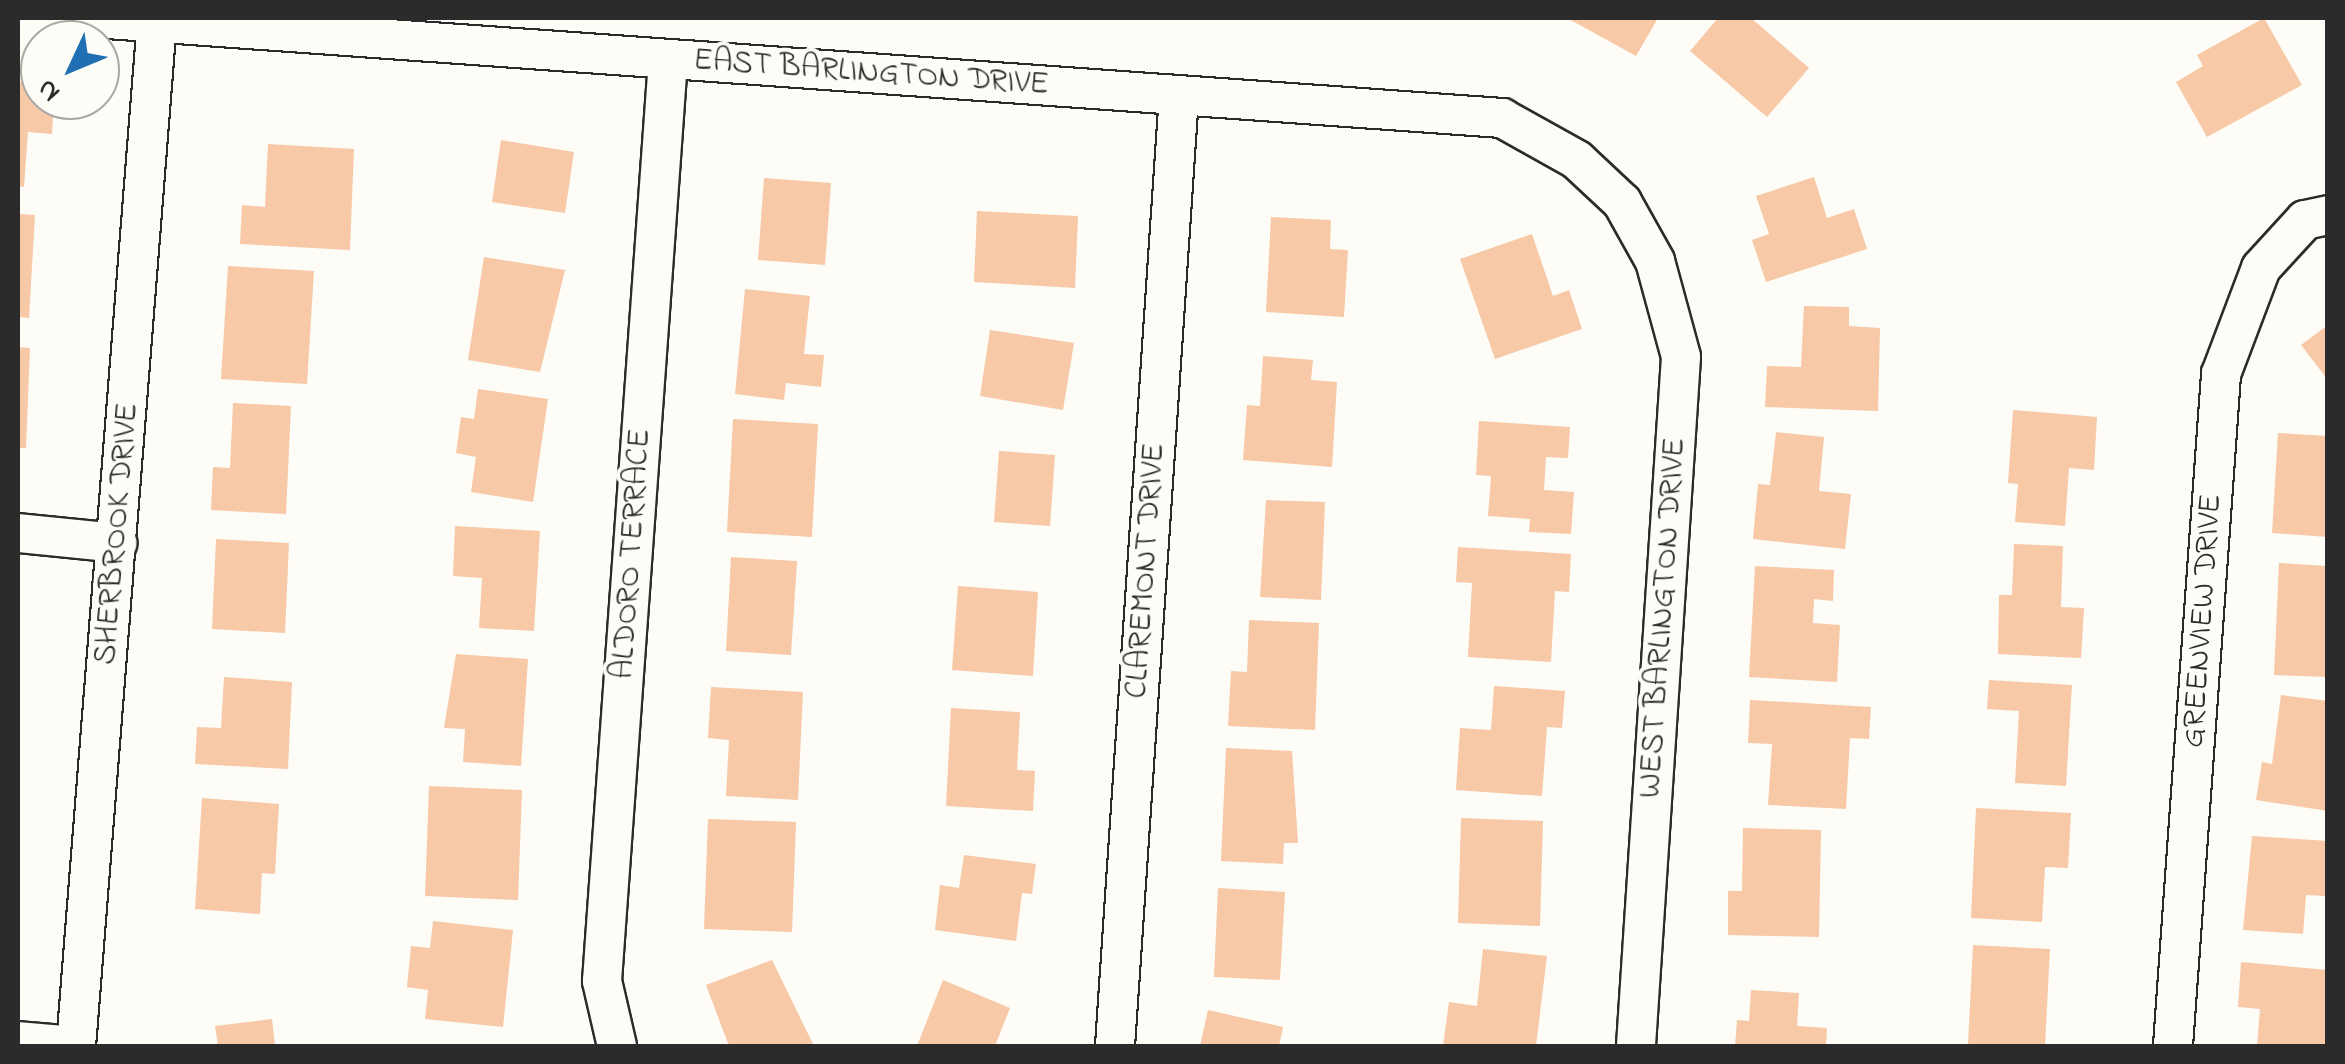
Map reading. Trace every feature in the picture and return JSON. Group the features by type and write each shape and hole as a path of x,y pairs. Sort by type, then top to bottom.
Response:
{"street":[{"name":"EAST BARLINGTON DRIVE","path":"93,18 1502,118 1577,160 1622,202"},
{"name":"SHERBROOK DRIVE","path":"76,1046 157,22"},
{"name":"ALDORO TERRACE","path":"617,1046 602,981 668,60"},
{"name":"CLAREMONT DRIVE","path":"1115,1046 1179,95"},
{"name":"WEST BARLINGTON DRIVE","path":"1622,202 1655,261 1680,357 1636,1046"},
{"name":"GREENVIEW DRIVE","path":"2174,1046 2221,374 2261,268 2316,218"},
{"path":"18,533 118,543"},
{"path":"18,1041 76,1046"}],"building":[{"path":"1567,18 1658,18 1636,56"},
{"path":"1718,18 1751,18 1809,68 1767,117 1690,51"},
{"path":"2264,18 2302,85 2207,137 2176,82 2203,66 2197,55"},
{"path":"18,82 20,120 53,120 52,134 28,132 24,187 18,186"},
{"path":"501,140 574,152 565,213 492,202"},
{"path":"268,144 354,149 350,250 240,244 242,205 265,207"},
{"path":"1814,177 1827,218 1854,209 1867,249 1766,282 1752,240 1769,234 1756,196"},
{"path":"764,178 831,183 825,265 758,260"},
{"path":"977,211 1078,216 1075,288 974,282"},
{"path":"18,214 35,215 29,318 18,317"},
{"path":"1271,217 1331,220 1330,249 1348,250 1344,317 1266,312"},
{"path":"1532,234 1553,296 1569,290 1582,329 1495,359 1460,259"},
{"path":"484,257 565,270 540,372 468,360"},
{"path":"228,266 314,271 307,384 221,379"},
{"path":"745,289 810,296 804,354 824,355 821,387 786,383 784,400 735,394"},
{"path":"1804,306 1849,307 1849,326 1880,328 1878,411 1765,407 1767,366 1801,367"},
{"path":"2328,325 2328,380 2301,345"},
{"path":"990,330 1074,343 1063,410 980,396"},
{"path":"18,347 30,348 26,448 18,448"},
{"path":"1263,356 1313,360 1311,380 1337,382 1332,467 1243,460 1247,405 1260,406"},
{"path":"478,389 548,399 533,502 471,492 476,457 456,453 461,417 474,419"},
{"path":"233,403 291,406 286,514 211,510 213,467 230,468"},
{"path":"2013,410 2097,417 2094,470 2069,468 2065,526 2015,522 2018,484 2008,483"},
{"path":"733,419 818,424 812,537 727,532"},
{"path":"1479,421 1570,427 1568,458 1546,457 1544,490 1574,492 1571,534 1529,532 1530,519 1488,516 1491,476 1476,475"},
{"path":"1776,432 1824,437 1819,491 1851,494 1845,549 1753,539 1758,484 1770,485"},
{"path":"2278,433 2328,436 2328,537 2272,533"},
{"path":"999,451 1055,455 1050,526 994,522"},
{"path":"1266,500 1325,502 1321,600 1260,597"},
{"path":"455,526 540,531 534,631 479,628 482,578 453,576"},
{"path":"216,539 289,543 285,633 212,629"},
{"path":"2014,544 2063,546 2061,607 2084,608 2081,658 1998,654 1999,595 2012,595"},
{"path":"1458,547 1571,554 1569,592 1555,591 1551,662 1468,657 1472,583 1456,582"},
{"path":"731,557 797,561 791,655 726,651"},
{"path":"2279,563 2328,566 2328,677 2274,675"},
{"path":"1755,566 1834,570 1833,601 1814,599 1813,623 1840,625 1837,682 1749,677"},
{"path":"958,586 1038,592 1033,676 952,670"},
{"path":"1249,620 1319,623 1315,730 1228,726 1231,671 1247,672"},
{"path":"456,654 528,659 521,766 463,762 465,729 444,728"},
{"path":"224,677 292,682 288,769 195,764 197,727 221,728"},
{"path":"1989,680 2072,685 2066,786 2015,783 2019,711 1987,709"},
{"path":"1494,686 1565,691 1562,728 1547,727 1542,796 1456,790 1460,728 1491,730"},
{"path":"711,687 803,692 798,800 726,796 729,740 708,738"},
{"path":"2281,695 2328,701 2328,811 2256,800 2262,762 2272,764"},
{"path":"1750,700 1871,707 1869,739 1850,738 1846,809 1768,805 1772,744 1748,743"},
{"path":"951,708 1020,712 1017,770 1035,771 1033,811 946,806"},
{"path":"1226,748 1292,751 1298,843 1284,843 1283,864 1221,861"},
{"path":"429,786 522,790 518,900 425,896"},
{"path":"202,798 279,804 275,874 262,873 260,914 195,909"},
{"path":"1976,808 2071,813 2068,868 2045,867 2042,922 1971,918"},
{"path":"1461,818 1543,821 1540,926 1458,923"},
{"path":"708,819 796,822 792,932 704,929"},
{"path":"1743,828 1821,830 1819,937 1728,935 1728,891 1742,891"},
{"path":"2252,836 2328,841 2325,896 2306,895 2303,934 2243,930"},
{"path":"964,855 1036,864 1032,894 1022,893 1016,941 935,930 940,885 959,888"},
{"path":"1218,888 1285,892 1280,980 1214,977"},
{"path":"433,921 513,930 503,1027 425,1019 428,990 407,987 411,946 430,948"},
{"path":"1973,945 2050,949 2045,1046 1968,1044"},
{"path":"1483,949 1547,956 1536,1046 1443,1046 1449,1002 1477,1006"},
{"path":"772,960 814,1046 729,1046 706,985"},
{"path":"2241,962 2328,970 2328,1046 2257,1046 2260,1009 2238,1007"},
{"path":"943,980 1010,1008 995,1046 917,1046"},
{"path":"1751,990 1799,993 1797,1026 1827,1028 1826,1046 1735,1046 1737,1020 1749,1021"},
{"path":"1208,1010 1283,1027 1279,1046 1200,1046"},
{"path":"272,1019 275,1046 218,1046 215,1026"}]}
